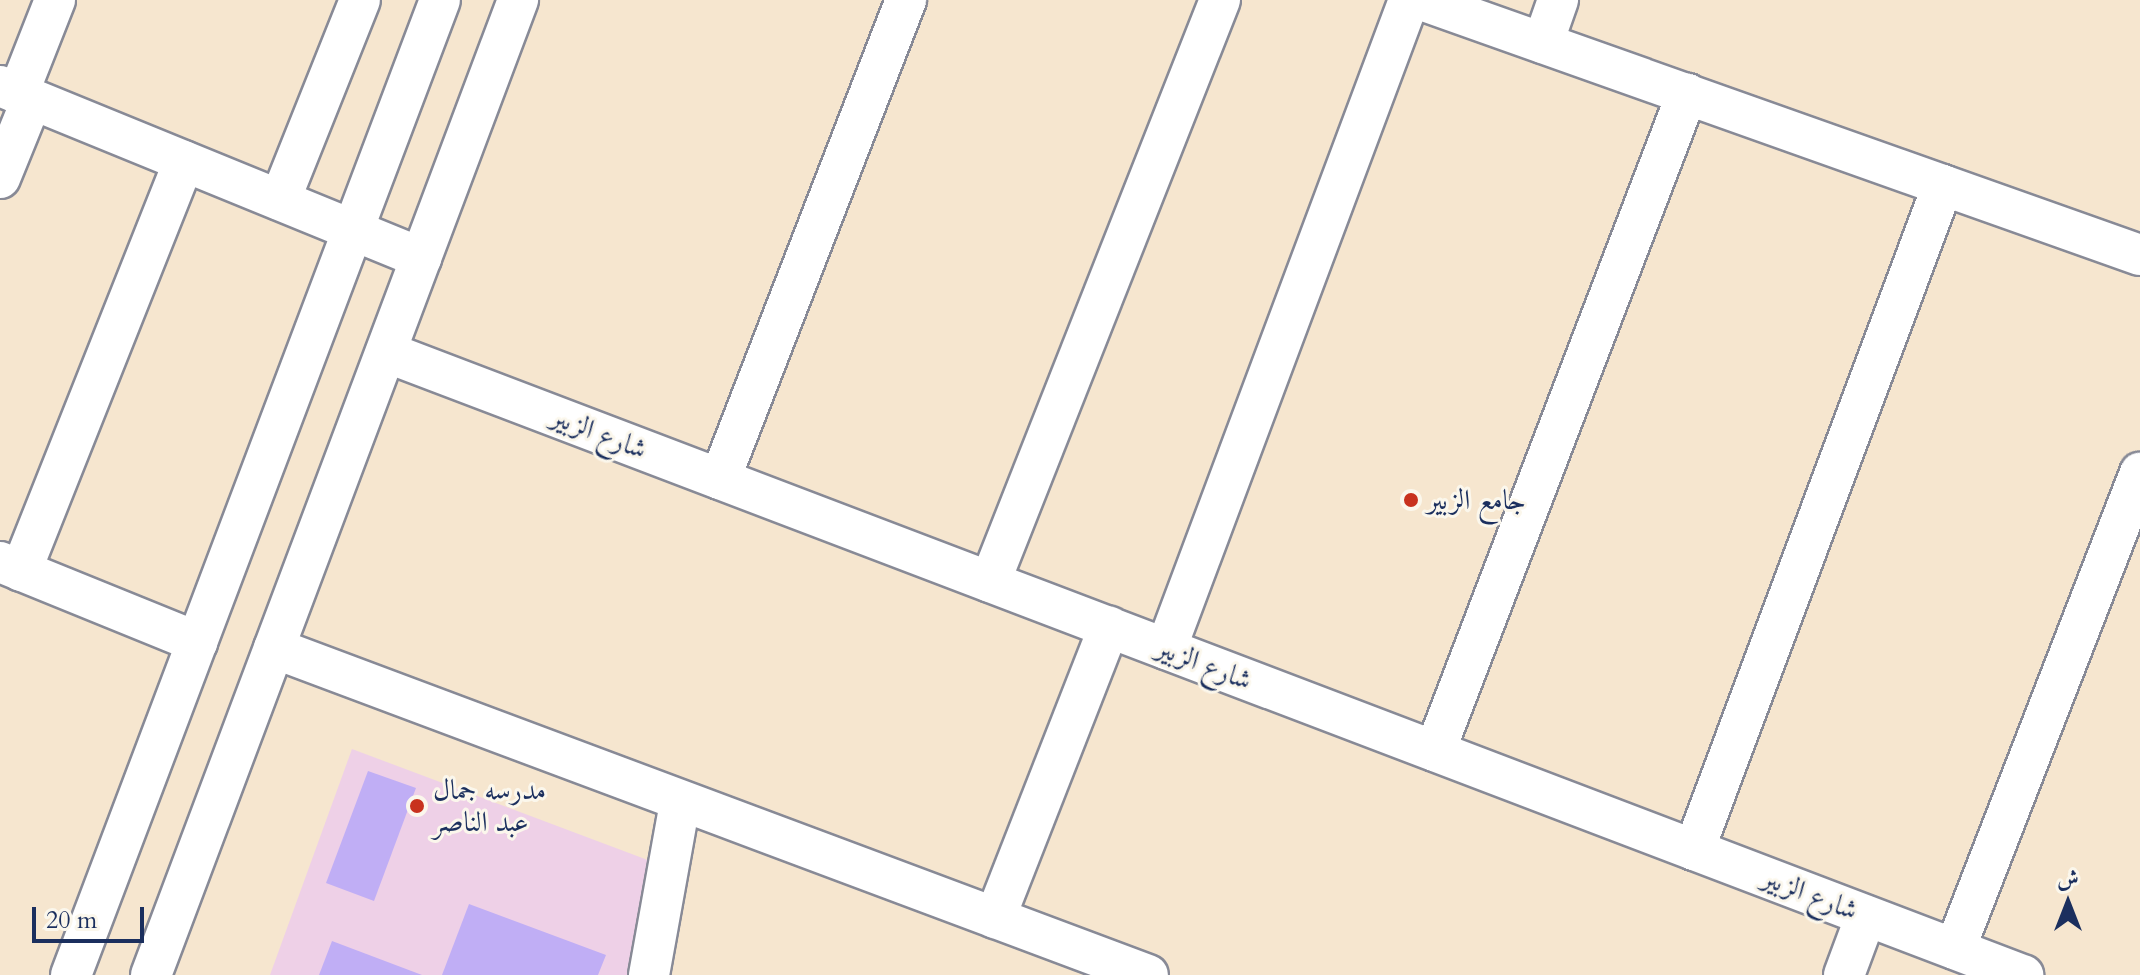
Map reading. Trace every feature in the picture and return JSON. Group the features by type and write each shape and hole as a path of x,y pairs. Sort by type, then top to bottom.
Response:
{"street":[{"path":"0,178 17,93 55,0"},
{"path":"280,200 360,0"},
{"path":"71,975 440,0"},
{"path":"151,975 518,0"},
{"path":"720,479 906,0"},
{"path":"990,582 1220,0"},
{"path":"1166,649 1409,0"},
{"path":"1421,0 2140,255"},
{"path":"1543,43 1558,0"},
{"path":"17,93 421,258"},
{"path":"1435,751 1687,94"},
{"path":"184,161 10,567 197,642"},
{"path":"1694,850 1943,185"},
{"name":"شارع الزبير","path":"386,352 2023,975"},
{"path":"1955,949 2140,473"},
{"path":"995,918 1109,627"},
{"path":"274,648 1148,975"},
{"path":"649,975 680,802"},
{"path":"1844,975 1866,916"}],"shaded area":[{"name":"مدرسه جمال عبد الناصر","path":"352,749 653,862 632,975 270,975"}],"building":[{"path":"368,771 416,788 374,901 326,883"},
{"path":"469,904 606,955 598,975 442,975"},
{"path":"332,941 422,975 319,975"}],"place":[{"name":"جامع الزبير","path":"1411,500"},
{"name":"مدرسه جمال عبد الناصر","path":"417,806"}]}
